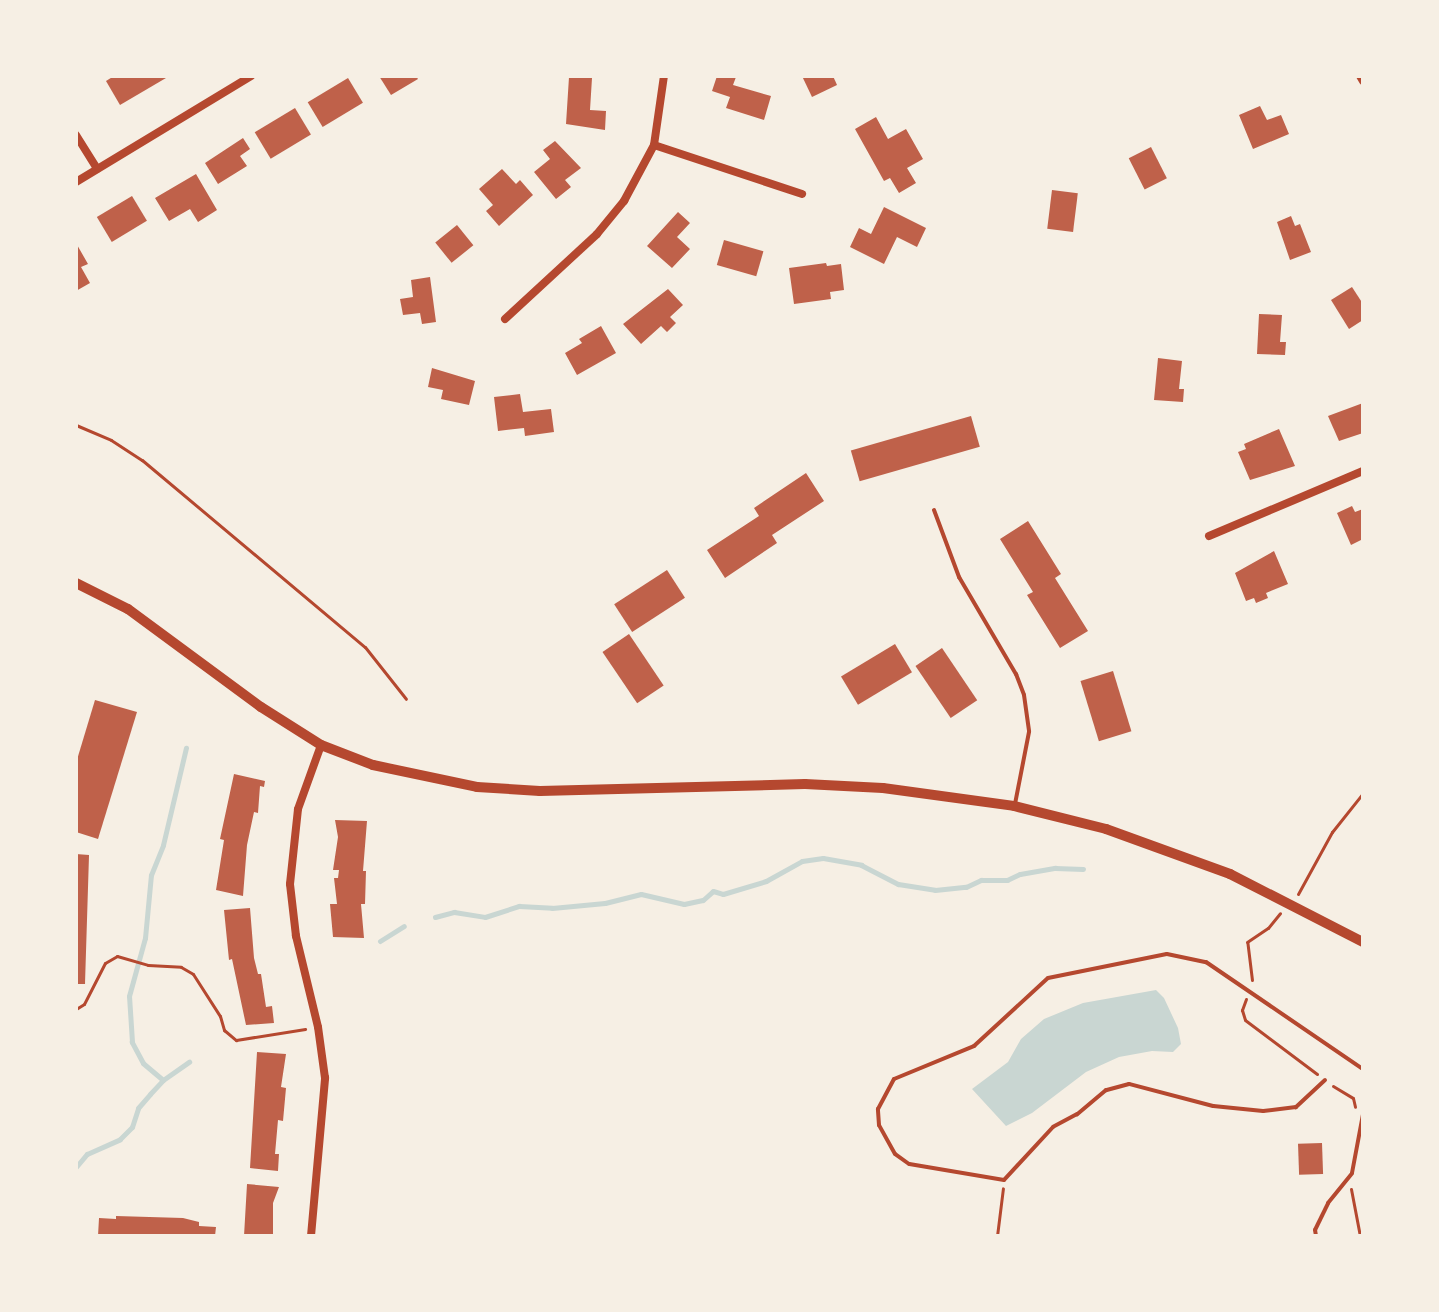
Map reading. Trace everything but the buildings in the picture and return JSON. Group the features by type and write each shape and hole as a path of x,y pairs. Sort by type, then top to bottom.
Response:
{"street":[{"path":"76,182 251,76"},
{"path":"505,319 597,234 624,201 654,145 664,76"},
{"path":"76,135 97,169"},
{"path":"654,145 802,194"},
{"path":"1209,536 1363,471"},
{"path":"76,583 128,609 261,707 321,745 373,765 477,787 556,791 805,784 899,789 1014,806 1106,829 1203,863 1291,902 1363,942"},
{"path":"311,1236 325,1078 318,1027 296,936 290,884 298,809 321,745"}],"lane":[{"path":"934,510 959,577 1016,674 1024,695 1029,732 1014,806"},
{"path":"1325,1080 1296,1107 1263,1111 1213,1106 1129,1084 1106,1090 1077,1114 1053,1127 1004,1180 925,1170 909,1164 895,1154 879,1125 878,1109 894,1079 974,1046 1048,978 1167,954 1206,962 1363,1069"},
{"path":"1316,1236 1315,1230 1328,1203 1352,1173 1363,1114"}],"path":[{"path":"76,425 111,440 142,460 365,647 406,699"},
{"path":"1305,881 1332,832 1363,793"},
{"path":"1272,925 1247,942 1254,969 1242,1010 1245,1020 1353,1098 1355,1111"},
{"path":"76,1009 84,1004 110,958 130,959 148,965 181,967 193,974 213,1003 224,1030 236,1040 318,1027"},
{"path":"997,1236 1004,1180"},
{"path":"1350,1187 1360,1236"}],"shaded area":[{"path":"1156,990 1164,998 1178,1028 1181,1044 1173,1052 1152,1051 1119,1057 1086,1072 1032,1113 1006,1126 972,1089 1008,1062 1021,1039 1044,1019 1083,1003"}],"waterway":[{"path":"163,1080 143,1063 132,1042 129,996 145,938 151,875 163,845 186,748"},
{"path":"435,917 454,912 485,917 519,906 552,908 605,903 641,894 684,904 703,900 713,891 723,894 766,881 802,861 823,858 861,865 898,884 935,890 966,887 981,880 1007,880 1020,874 1055,868 1083,869"},
{"path":"380,941 404,926"},
{"path":"76,1167 87,1154 120,1139 132,1127 138,1108 150,1094 163,1080 189,1062"}]}
